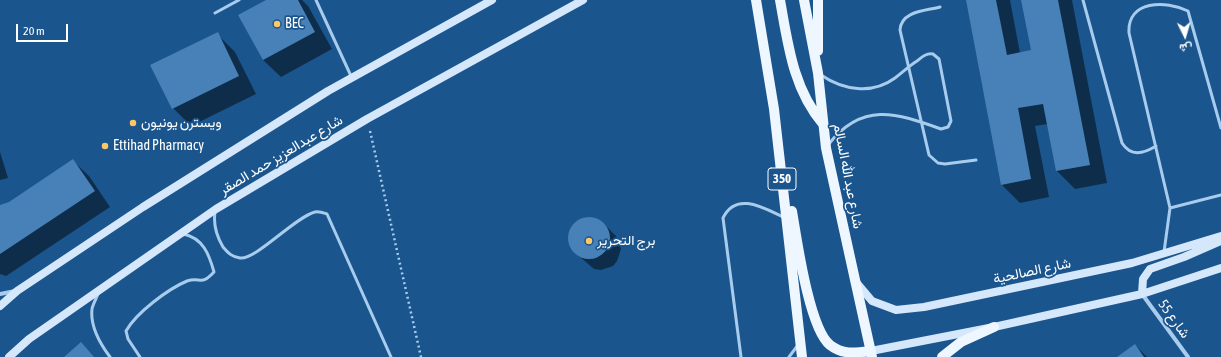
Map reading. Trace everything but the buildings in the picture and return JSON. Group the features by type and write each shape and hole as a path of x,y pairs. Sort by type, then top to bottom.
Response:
{"main road":[{"name":"شارع عبدالعزيز حمد الصقر","path":"0,306 17,291 143,207 351,76 492,0"},
{"name":"شارع عبدالعزيز حمد الصقر","path":"9,357 29,339 100,290 178,233 216,209 367,119 584,0"},
{"path":"780,0 798,82 812,111 823,124"},
{"name":"شارع عبد الله السالم","path":"804,0 818,73 826,148 871,354"},
{"path":"818,0 818,73"},
{"name":"350","path":"756,1 774,109 802,357"},
{"path":"774,109 799,252 813,311 821,335 829,344 839,351 850,354 871,354 994,328 1142,294 1221,268"},
{"name":"شارع الصالحية","path":"856,282 872,301 896,310 924,307 1038,284 1163,254 1221,236"},
{"path":"1142,294 1143,280 1150,269 1184,257 1221,241"},
{"path":"942,357 961,342 994,328"}],"street":[{"path":"0,294 17,291"},
{"name":"شارع 55","path":"1142,294 1188,357"}],"lane":[{"path":"215,13 239,0"},
{"path":"316,0 351,76"},
{"path":"1083,0 1122,143 1129,151 1135,153 1146,152 1156,146"},
{"path":"1163,254 1170,208 1129,33 1128,23 1134,13 1143,5 1153,1 1173,2 1188,11 1221,128"},
{"path":"940,8 909,15 904,18 900,24 920,122 929,155 933,160 945,164 976,160"},
{"path":"818,73 831,82 847,88 864,89 881,86 926,54 933,54 939,59 951,121 948,127 941,129 900,115 885,113 851,123 837,134 826,148"},
{"path":"1170,208 1221,195"},
{"path":"741,357 723,218 727,209 739,204 757,204 786,219"},
{"path":"216,209 214,225 218,239 229,254 241,258 248,256 266,244 297,220 317,212 327,214 390,357"},
{"path":"140,357 128,339 126,331 131,321 181,284 192,279 200,281 207,280 214,272 209,254 204,247 192,237 178,233"},
{"path":"100,290 92,310 94,322 102,345 110,357"},
{"path":"789,357 801,342"}],"path":[{"path":"367,119 421,357"}],"place":[{"name":"BEC","path":"277,24"},
{"name":"ويسترن يونيون","path":"133,123"},
{"name":"Ettihad Pharmacy","path":"105,146"},
{"name":"برج التحرير","path":"589,241"}]}
